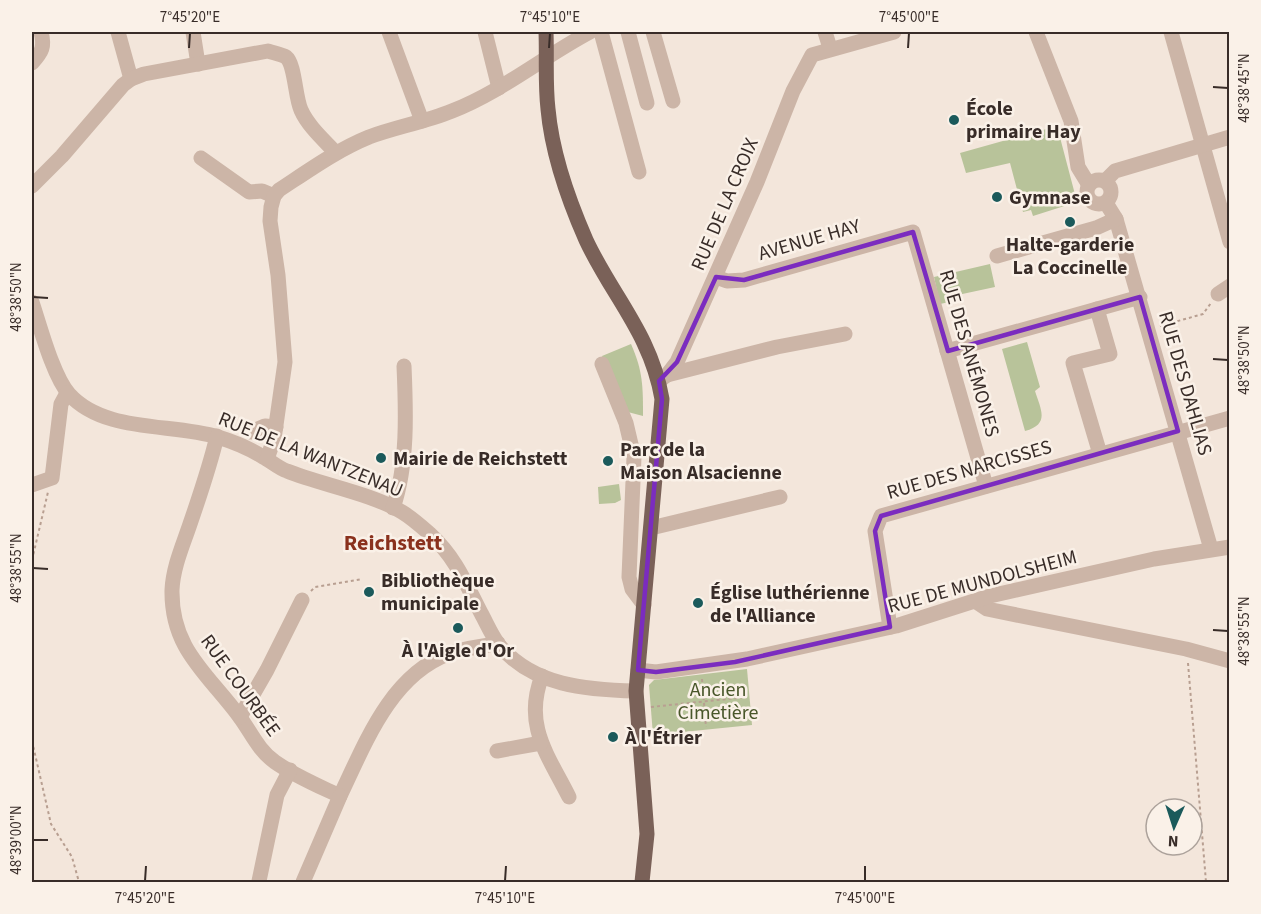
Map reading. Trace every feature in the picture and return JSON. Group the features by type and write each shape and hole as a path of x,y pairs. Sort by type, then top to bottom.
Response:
{"main road":[{"path":"546,32 549,119 566,186 587,243 644,339 663,378 636,691 648,834 642,882"}],"street":[{"path":"32,63 43,51 41,32"},
{"path":"118,32 131,79"},
{"path":"193,32 198,64"},
{"path":"389,32 422,121"},
{"path":"485,32 499,88"},
{"path":"267,459 273,446 285,362 278,275 270,221 274,196 279,190 336,153 369,137 452,111 499,88 547,56 590,32"},
{"path":"601,32 639,172"},
{"path":"628,32 647,103"},
{"path":"653,32 673,101"},
{"path":"825,32 830,48 894,32"},
{"path":"1036,32 1071,121 1078,167 1089,185"},
{"path":"1171,32 1227,221 1230,242"},
{"name":"RUE DE LA CROIX","path":"663,378 677,362 716,277 793,90 812,55 830,48"},
{"path":"32,186 131,79 268,51 285,57 292,65 294,90 300,109 306,120 336,153"},
{"path":"1105,181 1115,171 1230,137"},
{"path":"201,158 249,192 262,191 274,196"},
{"path":"1095,180 1105,181 1111,187 1111,198 1106,203 1096,204 1090,201 1087,192 1089,185 1095,180"},
{"name":"RUE DES DAHLIAS","path":"1106,203 1116,219 1140,297 1210,549"},
{"path":"997,256 1096,228 1116,219"},
{"name":"AVENUE HAY","path":"716,277 727,281 744,280 913,232"},
{"name":"RUE DES ANÉMONES","path":"913,232 986,486"},
{"path":"948,351 1140,297"},
{"name":"RUE DE LA WANTZENAU","path":"32,302 58,375 67,393 81,405 97,415 217,436 245,446 284,470 402,512 431,535 461,571 498,643 509,656 542,676 561,684 610,691 636,691"},
{"path":"1097,309 1110,354 1073,363 1100,454"},
{"path":"663,378 777,347 845,334"},
{"path":"602,364 626,423 634,457 629,577 632,589 644,604"},
{"path":"393,508 399,491 406,413 404,366"},
{"path":"32,484 52,478 61,404 67,393"},
{"name":"RUE DES NARCISSES","path":"890,627 875,531 881,516 1230,418"},
{"path":"251,432 265,426 276,427"},
{"name":"RUE COURBÉE","path":"217,436 198,503 177,563 172,588 173,610 178,631 191,659 240,717 257,746 274,762 340,796"},
{"path":"651,528 780,497"},
{"name":"RUE DE MUNDOLSHEIM","path":"638,670 656,672 735,662 890,627 990,596 1154,559 1230,547"},
{"path":"240,717 267,670 302,600"},
{"path":"975,601 987,609 1186,649 1230,661"},
{"path":"303,882 365,744 401,687 424,666 449,654 498,643"},
{"path":"542,676 538,686 535,712 537,732 569,797"},
{"path":"497,751 541,743"},
{"path":"259,881 277,795 290,770"}],"path":[{"path":"1149,329 1203,314 1224,290"},
{"path":"32,560 52,478"},
{"path":"302,600 315,587 362,579"},
{"path":"1186,649 1206,882"},
{"path":"702,677 706,727"},
{"path":"651,707 746,697"},
{"path":"32,741 51,824 72,856 79,882"}],"highlighted area":[{"path":"913,232 948,351 1140,297 1178,431 881,516 875,531 890,627 735,662 656,672 638,670 662,399 659,381 677,362 716,277 744,280"}],"green space":[{"path":"1057,126 1077,202 1033,216 1031,210 1023,212 1010,163 966,173 960,153"},
{"path":"990,264 995,287 953,296 954,301 940,304 934,277"},
{"path":"1027,342 1040,387 1035,391 1042,416 1038,424 1025,431 1002,349"},
{"path":"631,344 642,379 643,416 624,411 602,356"},
{"path":"619,484 621,500 615,503 599,504 598,487"},
{"name":"Ancien Cimetière","path":"747,669 752,725 653,735 649,685 654,680"}],"place":[{"name":"École primaire Hay","path":"954,120"},
{"name":"Gymnase","path":"997,197"},
{"name":"Halte-garderie La Coccinelle","path":"1070,222"},
{"name":"Mairie de Reichstett","path":"381,458"},
{"name":"Parc de la Maison Alsacienne","path":"608,461"},
{"name":"Bibliothèque municipale","path":"369,592"},
{"name":"Église luthérienne de l'Alliance","path":"698,603"},
{"name":"À l'Aigle d'Or","path":"458,628"},
{"name":"À l'Étrier","path":"613,737"}],"district":[{"name":"Reichstett","path":"393,542"}]}
